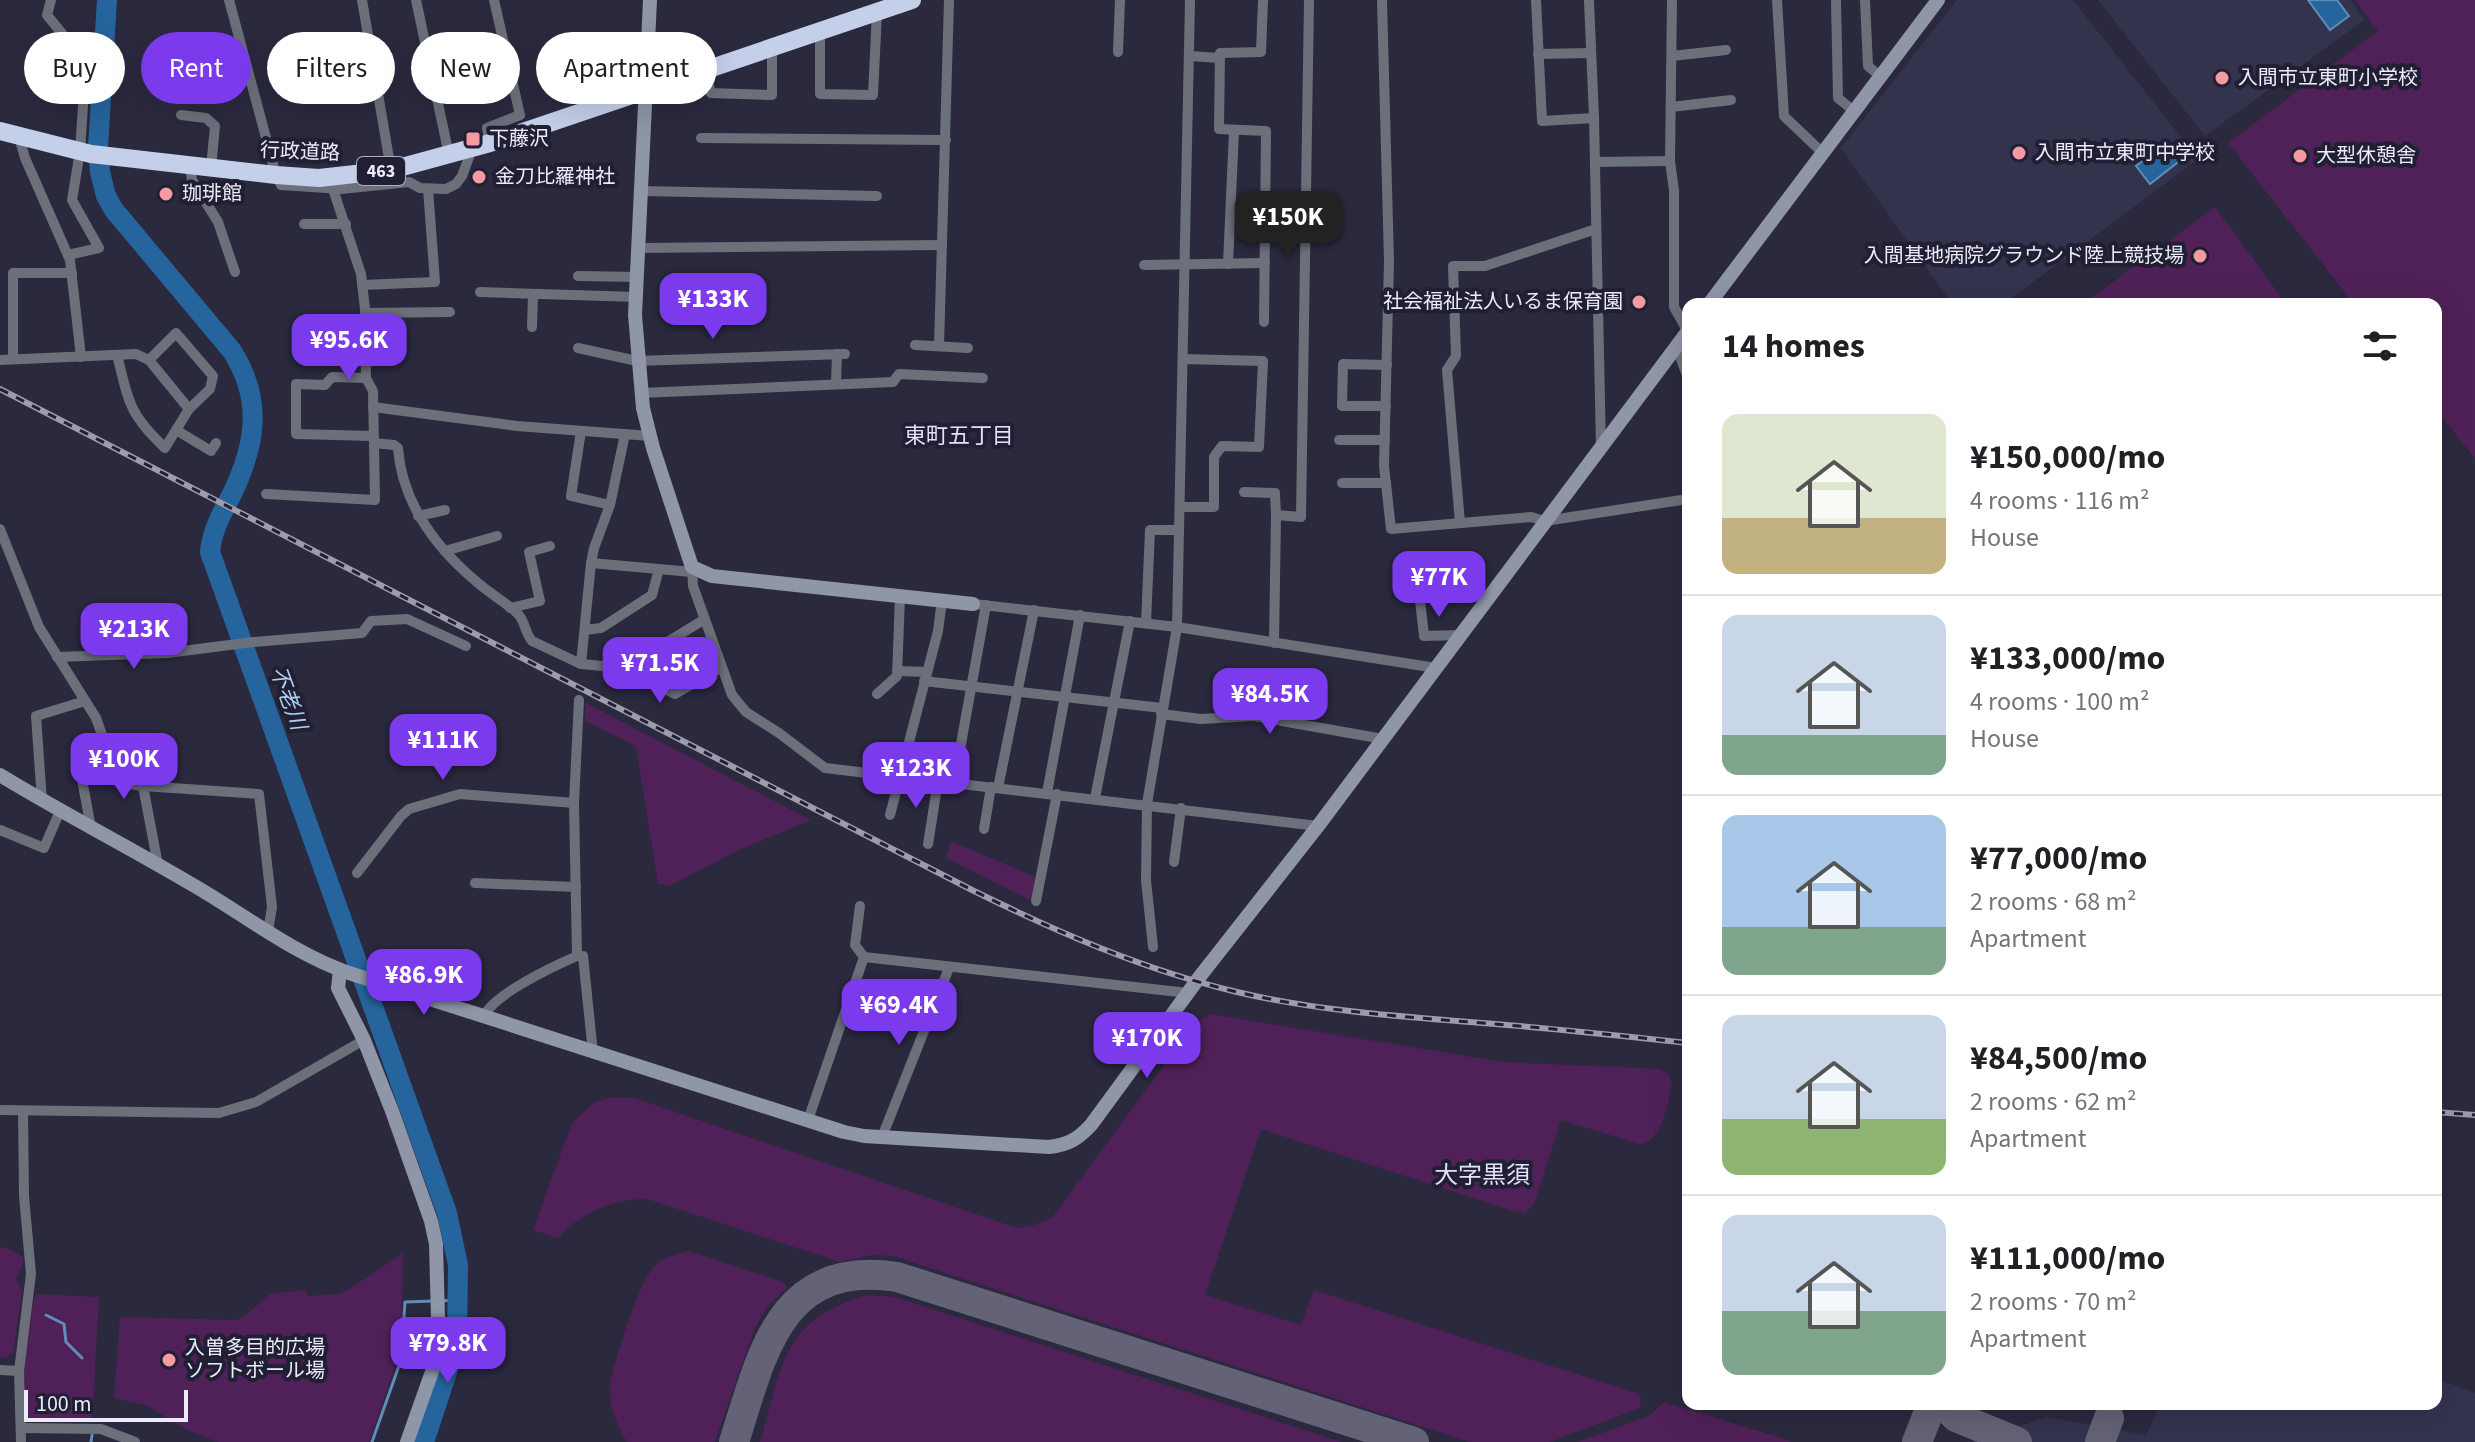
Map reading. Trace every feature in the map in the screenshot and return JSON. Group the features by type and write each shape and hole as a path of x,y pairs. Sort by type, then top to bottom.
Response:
{"highway":[{"name":"行政道路","path":"717,66 912,0"},
{"name":"行政道路","path":"0,131 92,154 319,178 391,170 472,149 606,104"}],"street":[{"path":"51,0 47,15 64,36 85,75 92,154 72,200 99,248 68,255"},
{"path":"229,0 281,185 333,189 409,182 428,189 446,189 456,184 472,149"},
{"path":"362,0 391,170"},
{"path":"416,0 449,155"},
{"path":"490,143 487,128 520,115 494,0"},
{"path":"649,32 650,0"},
{"path":"939,346 949,0"},
{"path":"1118,52 1120,0"},
{"path":"1153,947 1146,880 1147,804 1177,627 1190,0"},
{"path":"1263,0 1261,52 1220,53 1219,129 1266,131 1264,322"},
{"path":"1276,515 1301,517 1309,0"},
{"path":"1382,0 1389,261 1385,440 1391,529 1531,517 1545,521 1682,500"},
{"path":"1536,0 1542,121 1594,118"},
{"path":"1672,0 1670,161 1674,191 1674,307 1682,321"},
{"path":"1777,0 1784,116 1824,154"},
{"path":"1836,0 1838,98 1855,112"},
{"path":"1865,0 1868,66 1881,77"},
{"path":"1714,298 1938,0"},
{"path":"1589,1 1601,448"},
{"path":"820,31 820,94 873,95 877,12"},
{"path":"717,93 772,95 772,47"},
{"path":"1672,56 1726,50"},
{"path":"1538,54 1591,53"},
{"path":"1190,56 1220,58"},
{"path":"1671,107 1731,100"},
{"path":"646,104 637,297 637,361 641,393 650,436 692,569 693,586 732,695 746,712 825,768 1318,826"},
{"path":"181,115 206,118 215,126 211,168"},
{"path":"1228,264 1234,130"},
{"path":"19,137 25,158 68,255 81,357"},
{"path":"701,138 946,140"},
{"path":"1595,162 1670,161"},
{"path":"190,166 192,180 218,222 235,272"},
{"path":"266,494 375,500 373,391 366,378 362,285 333,189"},
{"path":"362,285 435,282 428,189"},
{"path":"641,191 877,196"},
{"path":"304,224 346,224"},
{"path":"1460,523 1447,370 1456,356 1453,266 1485,266 1596,229"},
{"path":"640,248 942,245"},
{"path":"1144,265 1265,263"},
{"path":"13,358 13,273 72,273"},
{"path":"578,276 638,277"},
{"path":"480,292 637,297"},
{"path":"532,327 533,294"},
{"path":"365,313 450,312"},
{"path":"117,355 130,407 138,422 165,448 189,409 210,389 213,376 176,333 149,360"},
{"path":"0,775 158,865 305,955 344,972 844,1132 882,1137 1064,1146 1076,1140 1091,1125 1682,339"},
{"path":"915,345 968,348"},
{"path":"1676,346 1682,362"},
{"path":"578,348 637,361 841,354 836,384"},
{"path":"0,360 136,354 149,360 189,409"},
{"path":"1180,507 1214,507 1214,457 1222,446 1259,447 1263,361 1183,359"},
{"path":"1386,406 1342,406 1343,364 1387,365"},
{"path":"641,393 893,382 899,374 983,378"},
{"path":"366,378 332,377 325,385 296,384 296,434 374,439 398,448 400,469 418,516 445,551 520,616 532,641 581,664 625,668 675,694 722,667"},
{"path":"373,407 517,426 650,436"},
{"path":"176,430 211,451 216,443"},
{"path":"581,431 571,496 610,505"},
{"path":"581,664 591,563 610,505 625,434"},
{"path":"1339,440 1385,440"},
{"path":"1342,483 1386,483"},
{"path":"1244,492 1275,493 1274,643"},
{"path":"418,516 445,510"},
{"path":"0,529 39,627 96,718 119,783 259,794 272,907 268,931"},
{"path":"1146,623 1150,530 1179,530"},
{"path":"445,551 497,536"},
{"path":"510,608 540,601 529,552 550,546"},
{"path":"591,563 692,569 712,576 1130,621 1436,668"},
{"path":"585,630 601,628 652,595 659,569"},
{"path":"877,694 897,676 900,596"},
{"path":"890,815 938,631 942,600"},
{"path":"1420,600 1424,636 1460,635"},
{"path":"954,783 971,688 979,604"},
{"path":"984,829 1034,610"},
{"path":"1036,901 1080,615"},
{"path":"57,657 167,653 362,633 371,621 407,619 466,646"},
{"path":"625,668 705,619"},
{"path":"1095,798 1130,621"},
{"path":"897,671 971,688 1114,704 1201,719 1254,716 1383,739"},
{"path":"577,956 574,803 579,700"},
{"path":"42,801 36,716 85,701"},
{"path":"91,828 76,747 104,739"},
{"path":"928,844 938,781"},
{"path":"143,786 158,865"},
{"path":"357,873 409,809 460,794 574,803"},
{"path":"1174,862 1181,808"},
{"path":"0,830 44,848 60,811"},
{"path":"475,883 576,887"},
{"path":"860,906 855,945 864,957 1188,993"},
{"path":"484,1016 493,1003 540,972 583,956 593,1053"},
{"path":"808,1120 864,957"},
{"path":"882,1137 949,968"},
{"path":"344,972 338,988 364,1040 392,1111 431,1221 436,1244 438,1318 434,1366 407,1442"},
{"path":"0,1110 219,1113 256,1102 364,1040"},
{"path":"21,1442 19,1371 31,1274 24,1196 23,1111"},
{"path":"0,1370 19,1371"},
{"path":"21,1428 101,1429 135,1442"}],"shaded area":[{"name":"入間市立東町中学校","path":"1957,0 2073,0 2198,159 2012,298 1948,298 1841,148"},
{"name":"入間市立東町小学校","path":"2098,0 2350,0 2364,20 2205,136"},
{"path":"2355,0 2475,0 2475,459 2442,417 2442,298 2349,298 2228,143 2378,31"},
{"name":"入間基地病院グラウンド陸上競技場","path":"2215,207 2282,298 2091,298"},
{"path":"586,703 811,820 741,849 671,885 658,884 636,746 585,721"},
{"path":"951,841 1040,879 1036,903 946,858"},
{"path":"1210,1014 1502,1062 1660,1069 1668,1074 1672,1081 1666,1109 1659,1129 1648,1142 1640,1144 1561,1120 1534,1204 1525,1213 1261,1129 1205,1295 1301,1325 1314,1290 1636,1393 1641,1398 1640,1408 1550,1442 1470,1442 893,1256 872,1255 840,1262 647,1199 622,1201 598,1209 577,1221 558,1238 533,1230 572,1123 595,1102 609,1098 634,1098 1017,1228 1035,1225 1052,1218 1195,1023"},
{"path":"5,1247 24,1259 16,1279 22,1291 13,1353 3,1358 0,1357 0,1248"},
{"path":"688,1251 784,1282 787,1288 768,1305 754,1330 715,1442 627,1442 616,1419 610,1394 611,1377 624,1333 644,1282 652,1270 666,1258"},
{"path":"403,1253 401,1349 369,1442 218,1442 189,1431 146,1405 114,1398 120,1317 237,1320 270,1294 306,1290 307,1296 338,1294 348,1290"},
{"path":"37,1294 99,1297 92,1421 25,1418 24,1370"},
{"path":"867,1295 895,1297 1342,1442 760,1442 781,1369 801,1332 839,1305"},
{"path":"2442,1380 2475,1393 2475,1442 1970,1442 2047,1417 2146,1435 2158,1410 2442,1410"},
{"path":"1664,1402 1790,1442 1577,1442 1649,1416"}],"water":[{"path":"2308,0 2337,0 2349,16 2330,30"},
{"path":"2168,141 2182,159 2150,184 2136,166"}],"waterway":[{"name":"不老川","path":"107,0 98,147 106,196 114,210 232,351 242,369 252,405 251,440 240,476 215,529 210,552 447,1213 458,1265 457,1342 424,1442"},
{"path":"440,1301 457,1300"},
{"path":"372,1442 401,1360 405,1302 433,1301"},
{"path":"46,1315 64,1324 66,1342 82,1358"},
{"path":"91,1442 92,1435"}],"taxiway":[{"path":"734,1442 755,1377 782,1320 801,1298 826,1283 857,1275 897,1277 1414,1442"},
{"path":"1917,1442 1930,1410"},
{"path":"1949,1410 1956,1417 2017,1442"},
{"path":"2100,1442 2109,1418"}],"railway":[{"path":"0,389 972,890 1102,948 1168,973 1269,999 1365,1013 1682,1042"},
{"path":"2442,1112 2475,1115"}],"place":[{"name":"入間市立東町小学校","path":"2222,78"},
{"name":"下藤沢","path":"473,139"},
{"name":"入間市立東町中学校","path":"2019,153"},
{"name":"大型休憩舎","path":"2300,156"},
{"name":"金刀比羅神社","path":"479,177"},
{"name":"珈琲館","path":"166,194"},
{"name":"入間基地病院グラウンド陸上競技場","path":"2200,256"},
{"name":"社会福祉法人いるま保育園","path":"1639,302"},
{"name":"入曽多目的広場 ソフトボール場","path":"169,1360"}],"district":[{"name":"東町五丁目","path":"959,436"},
{"name":"大字黒須","path":"1482,1175"}]}
